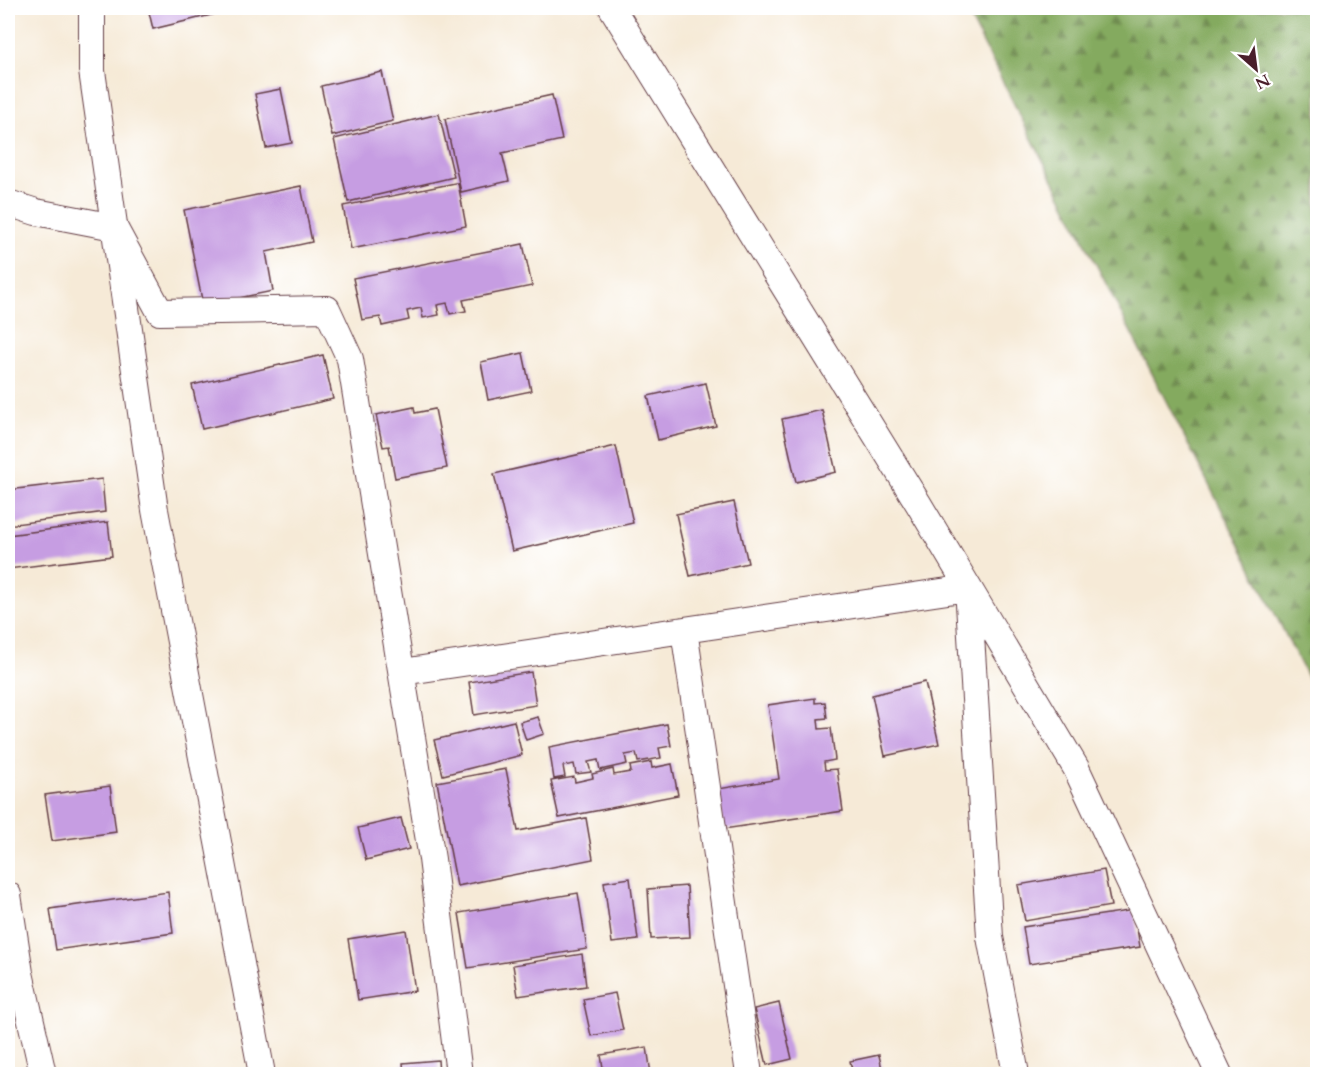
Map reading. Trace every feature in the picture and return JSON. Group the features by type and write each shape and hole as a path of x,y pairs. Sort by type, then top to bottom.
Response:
{"street":[{"path":"92,8 92,70 155,510 262,1074"},
{"path":"612,8 1076,768 1219,1074"},
{"path":"8,203 36,212 114,227"},
{"path":"114,227 160,312 327,309 350,359 432,859 459,1074"},
{"path":"402,672 968,588"},
{"path":"968,588 990,937 1016,1074"},
{"path":"684,630 749,1074"},
{"path":"8,895 20,973 43,1074"}],"green space":[{"path":"965,8 1317,8 1317,696"}],"building":[{"path":"148,8 240,8 153,29"},
{"path":"382,72 393,121 332,136 321,86"},
{"path":"281,89 292,143 266,148 255,94"},
{"path":"552,95 562,140 502,153 509,181 461,192 445,119"},
{"path":"439,114 454,177 348,202 334,139"},
{"path":"458,183 466,226 351,249 343,206"},
{"path":"301,186 312,242 266,252 273,291 203,305 184,210"},
{"path":"523,244 532,286 463,300 466,311 450,314 447,303 437,305 439,315 423,318 421,308 407,311 409,320 382,326 380,317 362,320 353,278"},
{"path":"523,353 531,391 488,400 481,362"},
{"path":"323,355 333,399 202,429 192,385"},
{"path":"706,383 716,426 658,440 648,396"},
{"path":"414,407 415,413 435,409 447,468 395,478 389,446 383,447 376,415"},
{"path":"822,410 836,472 796,482 782,419"},
{"path":"616,446 633,523 512,551 494,474"},
{"path":"102,479 105,512 8,525 8,490"},
{"path":"734,502 748,563 690,576 676,514"},
{"path":"108,522 112,556 8,569 8,535"},
{"path":"531,672 536,705 474,715 469,682"},
{"path":"925,682 939,744 885,756 872,695"},
{"path":"815,698 815,703 825,702 827,718 818,719 819,729 831,728 835,760 824,762 825,770 837,769 843,811 724,829 718,789 779,779 768,705"},
{"path":"538,717 544,734 526,740 520,722"},
{"path":"514,721 522,755 443,775 434,740"},
{"path":"667,724 671,746 659,748 661,758 638,762 636,753 625,755 627,764 600,770 598,760 588,762 591,772 576,774 574,764 563,766 565,777 554,779 549,747"},
{"path":"651,762 652,768 672,764 678,795 559,818 551,781 574,777 575,782 593,778 592,774 613,769 614,775 631,772 630,766"},
{"path":"506,769 518,831 586,818 593,859 457,886 437,782"},
{"path":"110,786 116,832 52,841 45,795"},
{"path":"401,818 409,849 366,860 358,828"},
{"path":"1104,870 1111,906 1025,921 1018,885"},
{"path":"630,878 638,940 612,943 604,882"},
{"path":"687,886 690,937 651,939 648,889"},
{"path":"168,892 173,933 56,950 50,909"},
{"path":"578,893 587,949 468,968 459,913"},
{"path":"1134,910 1140,947 1029,964 1023,927"},
{"path":"406,930 415,991 358,1000 348,939"},
{"path":"582,954 586,986 518,996 513,965"},
{"path":"615,993 623,1030 591,1036 583,999"},
{"path":"779,1003 792,1059 767,1065 754,1009"},
{"path":"647,1047 651,1074 604,1074 601,1055"},
{"path":"879,1055 883,1074 853,1074 850,1061"},
{"path":"438,1060 439,1074 404,1074 403,1063"}]}
